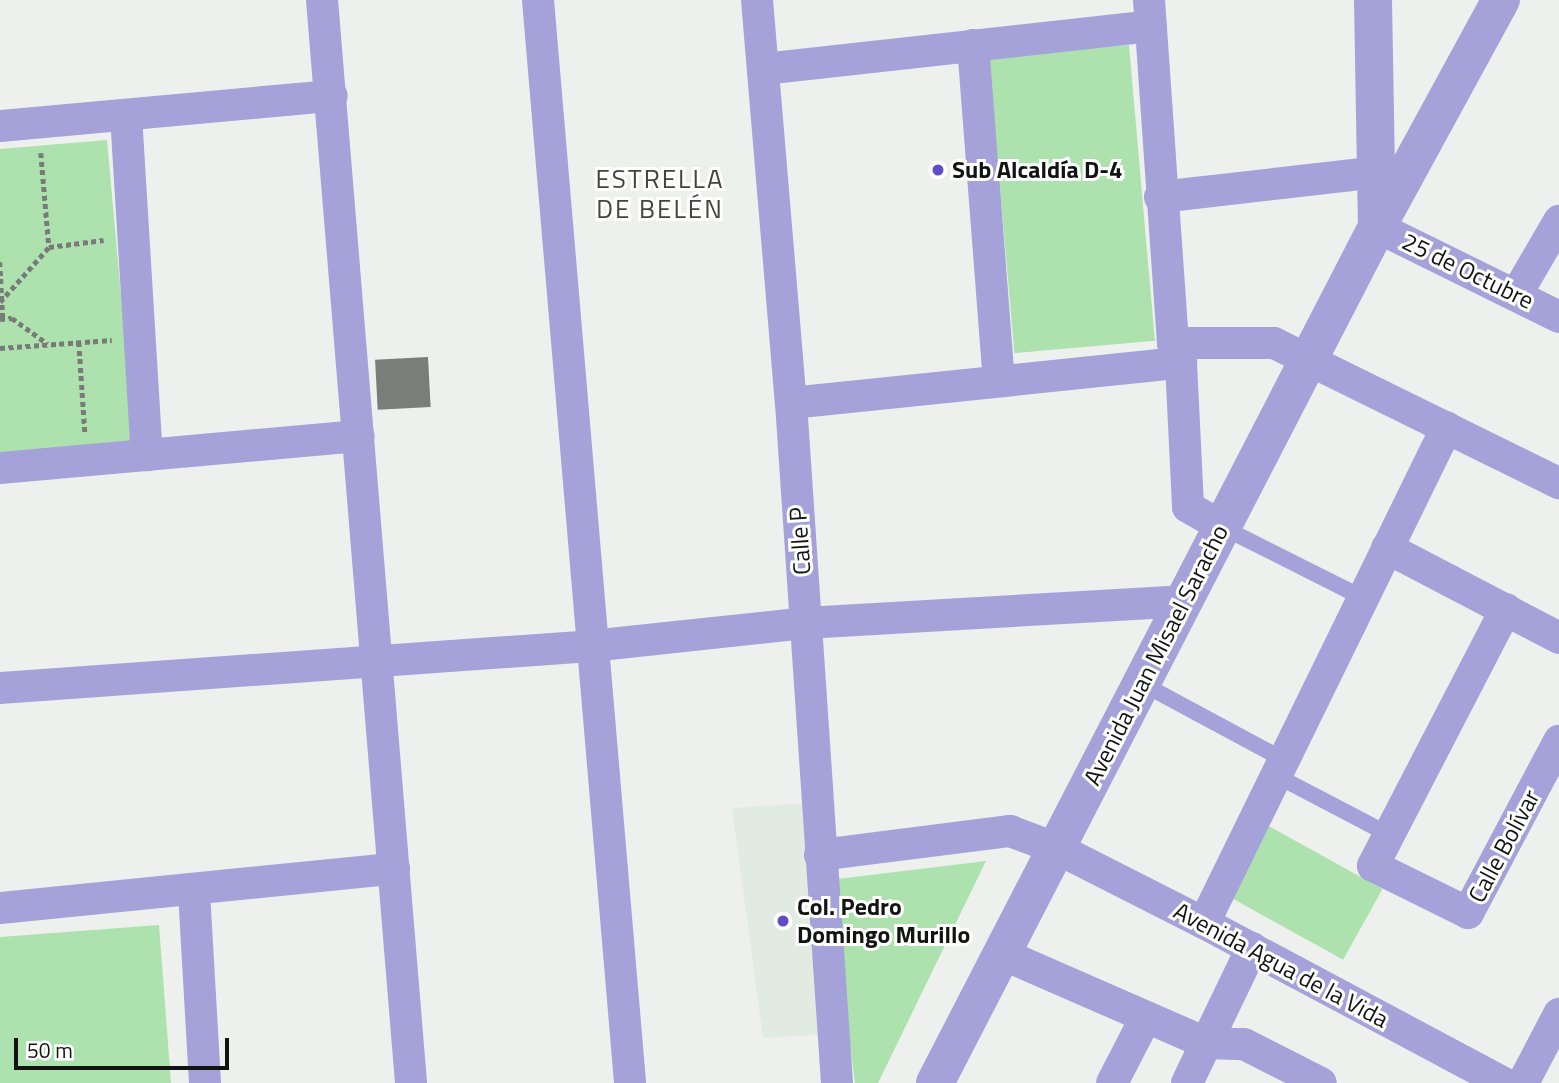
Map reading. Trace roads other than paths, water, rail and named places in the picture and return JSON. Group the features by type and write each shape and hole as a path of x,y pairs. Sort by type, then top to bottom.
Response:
{"street":[{"path":"322,0 332,96 411,1083"},
{"path":"538,0 630,1083"},
{"name":"Calle P","path":"757,0 791,403 837,1083"},
{"name":"Avenida Juan Misael Saracho","path":"1373,0 1377,227"},
{"name":"Avenida Juan Misael Saracho","path":"934,1083 1000,953 1058,849 1182,601 1377,227 1501,0"},
{"path":"763,69 973,45 1150,13 1160,197 1177,353 1188,507 1222,527"},
{"path":"973,45 999,380"},
{"path":"0,126 332,96"},
{"path":"126,115 146,455"},
{"path":"1160,197 1378,172"},
{"path":"1516,295 1559,221"},
{"name":"25 de Octubre","path":"1377,227 1559,317"},
{"path":"791,403 999,380 1177,353 1274,343 1559,483"},
{"path":"1204,923 1447,427"},
{"path":"0,468 359,436"},
{"path":"1387,548 1557,633"},
{"path":"0,688 591,646 805,623 1182,601"},
{"path":"1390,835 1506,609"},
{"name":"Calle Bolívar","path":"1390,835 1373,866 1468,914 1559,741"},
{"name":"Avenida Agua de la Vida","path":"820,855 1010,831 1058,849 1204,923 1491,1080"},
{"path":"0,908 194,892 394,869"},
{"path":"194,892 205,1083"},
{"path":"1187,1083 1252,948"},
{"path":"1000,953 1206,1043 1244,1044 1321,1083"},
{"path":"1523,1083 1559,1014"},
{"path":"1112,1083 1146,1017"}],"lane":[{"path":"1222,527 1363,598"},
{"path":"1140,683 1390,835"}],"place":[{"name":"Sub Alcaldía D-4","path":"938,170"},
{"name":"Col. Pedro Domingo Murillo","path":"783,921"}],"district":[{"name":"ESTRELLA DE BELÉN","path":"660,194"}]}
